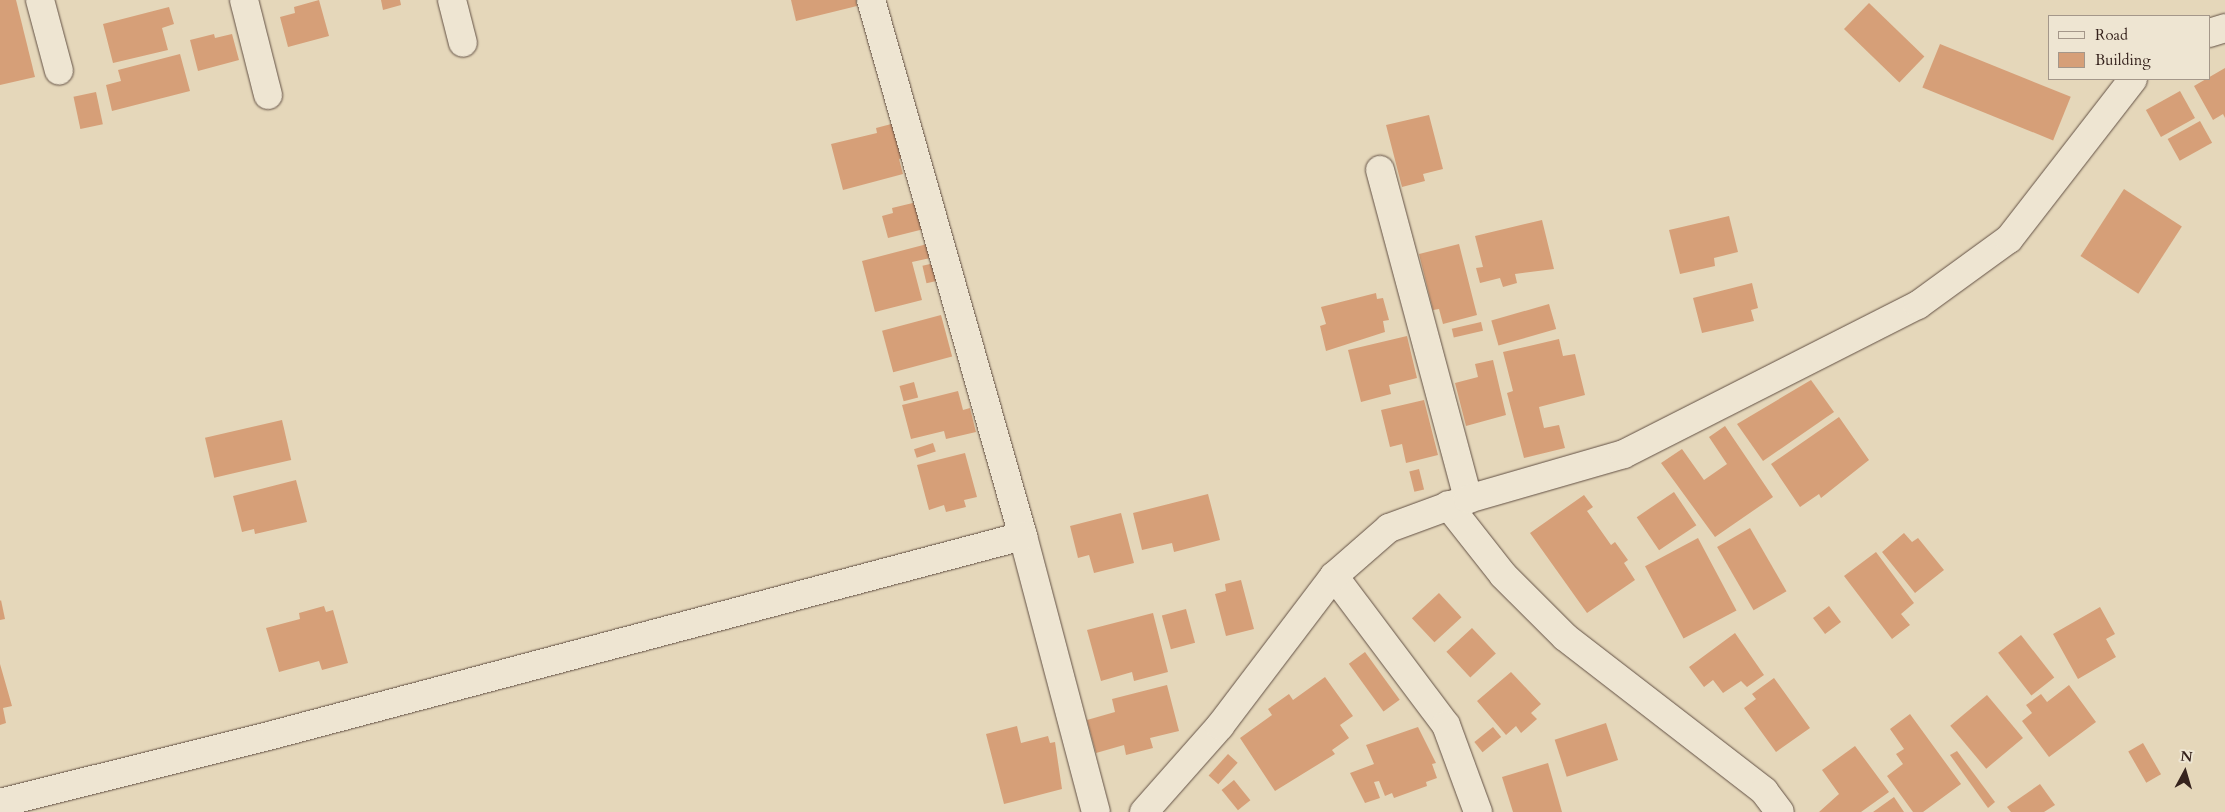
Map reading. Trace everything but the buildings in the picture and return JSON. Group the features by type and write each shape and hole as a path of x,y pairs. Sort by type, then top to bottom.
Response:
{"street":[{"path":"40,0 59,71"},
{"path":"244,0 268,95"},
{"path":"452,0 463,43"},
{"path":"871,0 1023,536 1096,812"},
{"path":"2210,33 2225,28"},
{"path":"1144,812 1220,726 1334,576 1389,528 1458,502 1624,454 1943,289 2009,239 2132,80"},
{"path":"1380,170 1458,502 1503,575 1565,637 1764,792 1780,812"},
{"path":"0,803 353,714 1023,536"},
{"path":"1334,576 1446,725 1478,812"}]}
